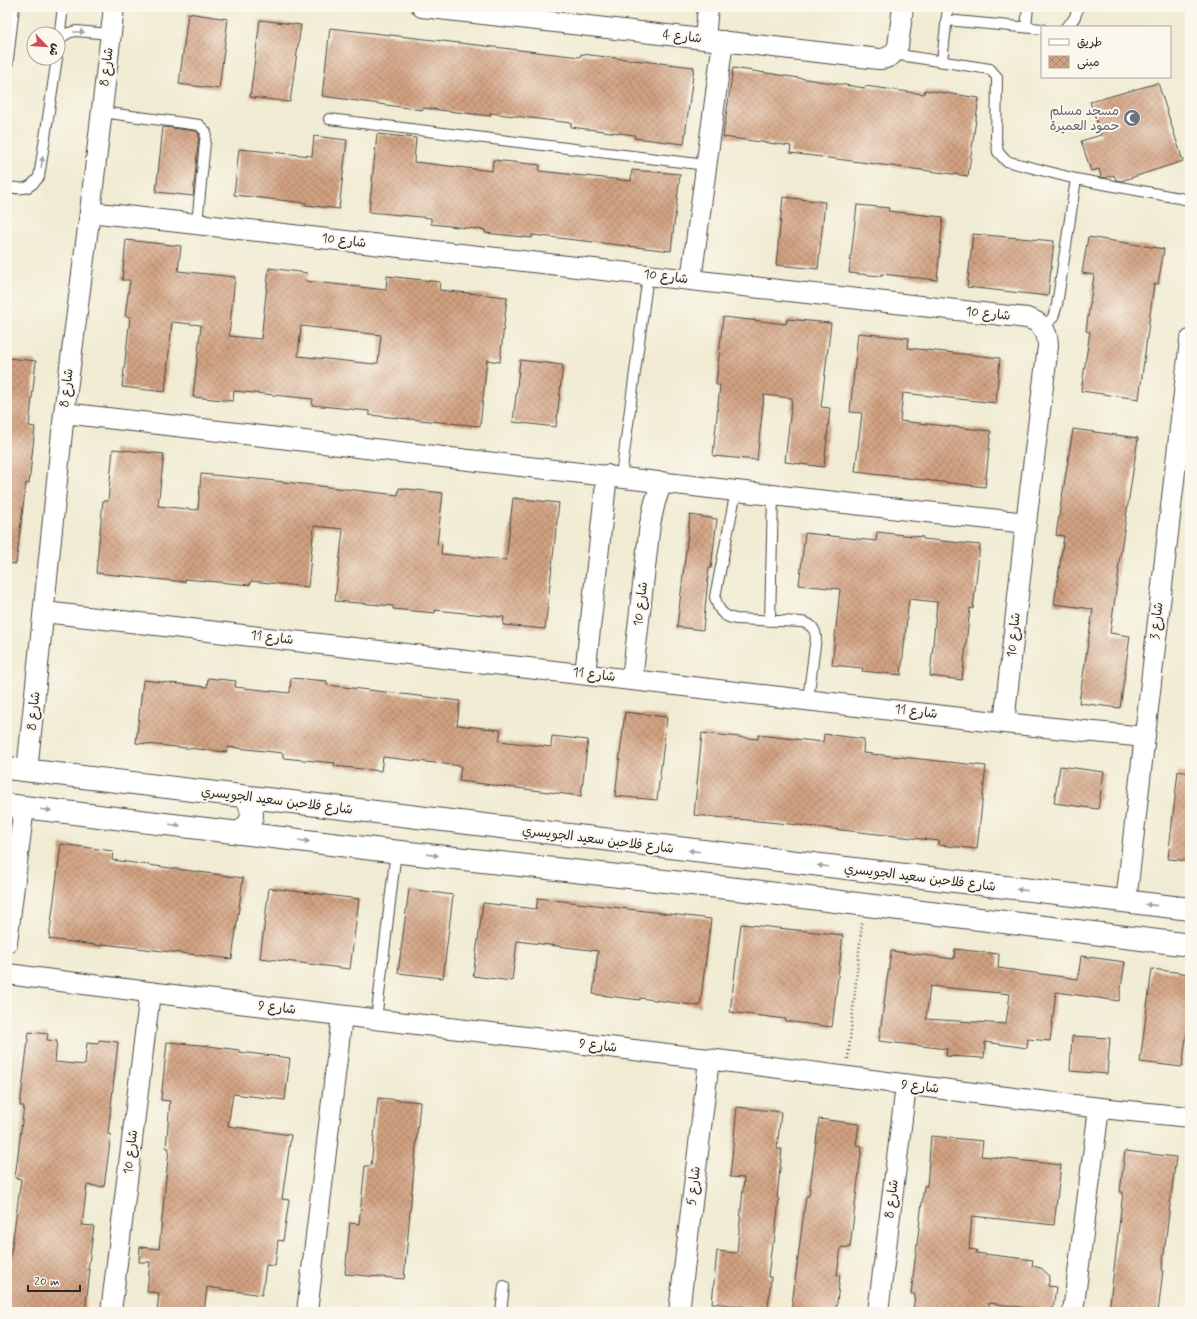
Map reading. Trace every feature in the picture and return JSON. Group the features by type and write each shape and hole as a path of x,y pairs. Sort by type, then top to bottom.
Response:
{"street":[{"name":"شارع 8","path":"17,770 44,612 64,413 90,212 114,7"},
{"name":"شارع 4","path":"422,7 507,12 714,40 879,59 884,59 893,54"},
{"path":"691,280 706,165 714,40 708,7"},
{"path":"893,54 898,46 903,7"},
{"name":"شارع 10","path":"90,212 1027,318 1033,320 1044,328 1047,334 1048,346 1026,523 1004,723"},
{"name":"شارع 3","path":"1126,902 1145,737 1183,457 1190,340"},
{"path":"64,413 1026,523"},
{"path":"585,674 614,476"},
{"name":"شارع 10","path":"632,680 650,524 655,502 662,482"},
{"name":"شارع 11","path":"44,612 1004,723 1145,737"},
{"name":"شارع فلاحبن سعيد الجويسري","path":"17,770 1190,909"},
{"path":"240,833 250,823 253,813 247,797"},
{"path":"7,942 16,806 864,905 1190,945"},
{"path":"986,921 977,909 978,900 986,892 997,887"},
{"name":"شارع 9","path":"7,974 150,993 709,1060 906,1086 1190,1117"},
{"name":"شارع 10","path":"111,1312 150,993"},
{"path":"307,1312 342,1016"},
{"name":"شارع 5","path":"679,1312 709,1060"},
{"name":"شارع 8","path":"878,1312 906,1086"},
{"path":"1073,1312 1099,1108"}],"lane":[{"path":"7,67 14,7"},
{"path":"61,26 63,7"},
{"path":"942,61 948,7"},
{"path":"1026,27 1028,7"},
{"path":"1068,26 1072,23 1076,16 1078,7"},
{"path":"946,20 1041,29"},
{"path":"66,35 68,33 76,31 110,34"},
{"path":"893,54 990,69 997,77 996,139 998,152 1006,162 1076,179 1190,200"},
{"path":"7,187 24,189 33,185 40,177 55,66"},
{"path":"101,112 199,125 206,132 197,224"},
{"path":"329,119 706,165"},
{"path":"1044,328 1053,318 1057,305 1076,179"},
{"path":"614,476 648,275"},
{"path":"736,491 715,597 717,606 721,612 728,617 806,623 810,625 815,632 816,637 808,700"},
{"path":"770,621 773,495"},
{"path":"376,1020 396,851"},
{"path":"501,1312 504,1286"}],"path":[{"path":"846,1078 864,905"}],"building":[{"path":"188,13 228,19 219,89 179,84"},
{"path":"260,20 301,25 290,102 250,97"},
{"path":"330,28 580,57 581,54 694,67 684,144 634,138 635,135 571,127 571,123 490,113 490,116 423,108 422,110 322,96"},
{"path":"733,68 865,88 865,86 924,94 925,90 979,98 968,176 790,153 791,146 723,137"},
{"name":"مسجد مسلم حمود العميرة","path":"1158,83 1183,161 1121,181 1116,180 1114,175 1106,178 1101,177 1099,169 1091,171 1081,141 1101,135 1090,102"},
{"path":"163,127 196,131 199,134 193,196 156,192"},
{"path":"377,134 416,138 414,162 492,171 493,160 540,165 539,171 631,181 632,170 680,174 671,251 532,235 532,238 485,233 485,230 431,224 431,218 369,212"},
{"path":"314,136 347,140 339,209 306,205 306,203 234,195 239,149 312,156"},
{"path":"783,197 825,202 818,269 776,265"},
{"path":"857,205 889,208 888,211 943,217 937,280 881,274 881,276 849,273"},
{"path":"973,234 1054,241 1048,296 967,287"},
{"path":"1088,237 1164,249 1158,284 1154,284 1139,399 1081,391 1090,332 1086,331 1094,275 1082,273"},
{"path":"126,240 181,246 178,271 235,277 229,336 261,339 269,268 307,273 306,281 386,290 387,276 440,282 439,290 507,297 500,362 487,360 480,426 369,415 369,411 312,405 313,399 234,391 233,401 193,397 201,325 172,322 165,392 122,387 130,317 125,316 130,280 122,280","holes":["301,326 381,335 378,363 374,364 298,356"]},
{"path":"723,317 786,324 787,319 831,323 821,407 830,408 824,467 785,462 792,398 764,395 757,460 713,456 720,385 716,385"},
{"path":"858,333 909,338 908,348 1000,358 996,403 903,393 900,421 991,431 985,487 855,472 862,413 850,412"},
{"path":"7,358 36,361 29,426 35,427 29,484 26,483 16,564 7,563"},
{"path":"520,360 563,365 556,427 513,422"},
{"path":"1073,429 1138,438 1110,633 1130,636 1120,708 1079,703 1093,609 1054,604 1064,536 1056,535"},
{"path":"113,449 164,454 158,506 198,510 201,474 398,495 399,488 443,493 437,544 442,545 441,554 506,560 513,498 559,503 545,629 503,625 504,617 435,610 435,613 393,609 393,606 335,601 343,529 314,526 308,587 251,581 250,585 185,579 185,582 96,573 103,501 108,501"},
{"path":"690,515 717,519 711,568 709,568 703,630 677,627"},
{"path":"877,532 980,545 973,609 970,608 962,680 930,676 937,602 909,599 901,675 862,671 863,668 832,665 840,589 799,585 805,533 876,541"},
{"path":"208,678 236,681 235,687 290,693 291,678 327,681 327,685 460,701 457,725 501,730 499,741 551,747 552,736 588,740 581,796 459,781 461,766 383,757 381,771 334,766 335,763 283,758 283,753 228,747 227,752 136,743 143,680 207,687"},
{"path":"625,712 667,717 657,800 615,796"},
{"path":"702,733 758,739 758,735 823,742 824,734 864,739 863,753 986,766 977,849 939,845 939,841 694,815"},
{"path":"1060,766 1104,772 1098,809 1054,803"},
{"path":"1178,771 1190,773 1190,861 1168,859"},
{"path":"61,844 113,851 112,860 243,878 232,959 102,944 102,946 49,939"},
{"path":"269,888 359,899 350,969 260,958"},
{"path":"409,889 453,895 443,978 398,973"},
{"path":"538,898 711,919 700,1006 640,998 640,1000 593,994 598,951 517,941 512,981 473,976 483,903 536,909"},
{"path":"741,924 843,935 832,1027 785,1021 786,1019 730,1012"},
{"path":"955,949 999,954 998,968 1078,979 1081,956 1125,962 1119,1001 1056,992 1050,1041 1028,1039 1027,1048 985,1042 984,1058 946,1056 947,1049 879,1041 891,951 954,959","holes":["930,986 1010,994 1006,1024 926,1019"]},
{"path":"1152,969 1190,974 1190,1009 1182,1067 1140,1062"},
{"path":"29,1032 48,1034 47,1040 57,1041 55,1062 85,1065 87,1043 98,1044 99,1040 118,1042 108,1134 111,1135 104,1187 87,1185 82,1225 94,1226 88,1270 90,1270 85,1312 21,1312 7,1310 7,1261 10,1261 21,1179 15,1178 24,1106 20,1106"},
{"path":"1072,1036 1110,1038 1107,1074 1070,1071"},
{"path":"167,1042 201,1045 239,1050 239,1052 290,1058 285,1100 233,1094 228,1126 291,1135 282,1199 289,1200 283,1241 278,1240 275,1266 266,1265 262,1295 207,1287 204,1312 157,1312 159,1293 147,1292 150,1262 139,1262 140,1247 159,1249 169,1148 166,1148 170,1101 161,1100"},
{"path":"378,1098 420,1102 404,1279 345,1274 350,1223 359,1224 365,1166 371,1166"},
{"path":"737,1107 781,1112 777,1149 782,1149 777,1198 779,1199 768,1277 771,1277 768,1309 712,1303 717,1251 737,1253 744,1178 730,1177"},
{"path":"819,1119 859,1124 856,1145 862,1146 850,1248 841,1247 837,1275 840,1275 836,1312 791,1312 806,1196 809,1196"},
{"path":"931,1136 983,1141 981,1156 1061,1165 1054,1225 972,1216 969,1249 977,1250 976,1253 1033,1260 1032,1266 1041,1268 1050,1276 1048,1286 1056,1287 1053,1311 989,1303 989,1312 913,1312 915,1294 911,1294 924,1186 927,1186"},
{"path":"1125,1151 1176,1157 1158,1312 1109,1312 1123,1192 1120,1192"}],"place":[{"name":"مسجد مسلم حمود العميرة","path":"1132,118"}]}
